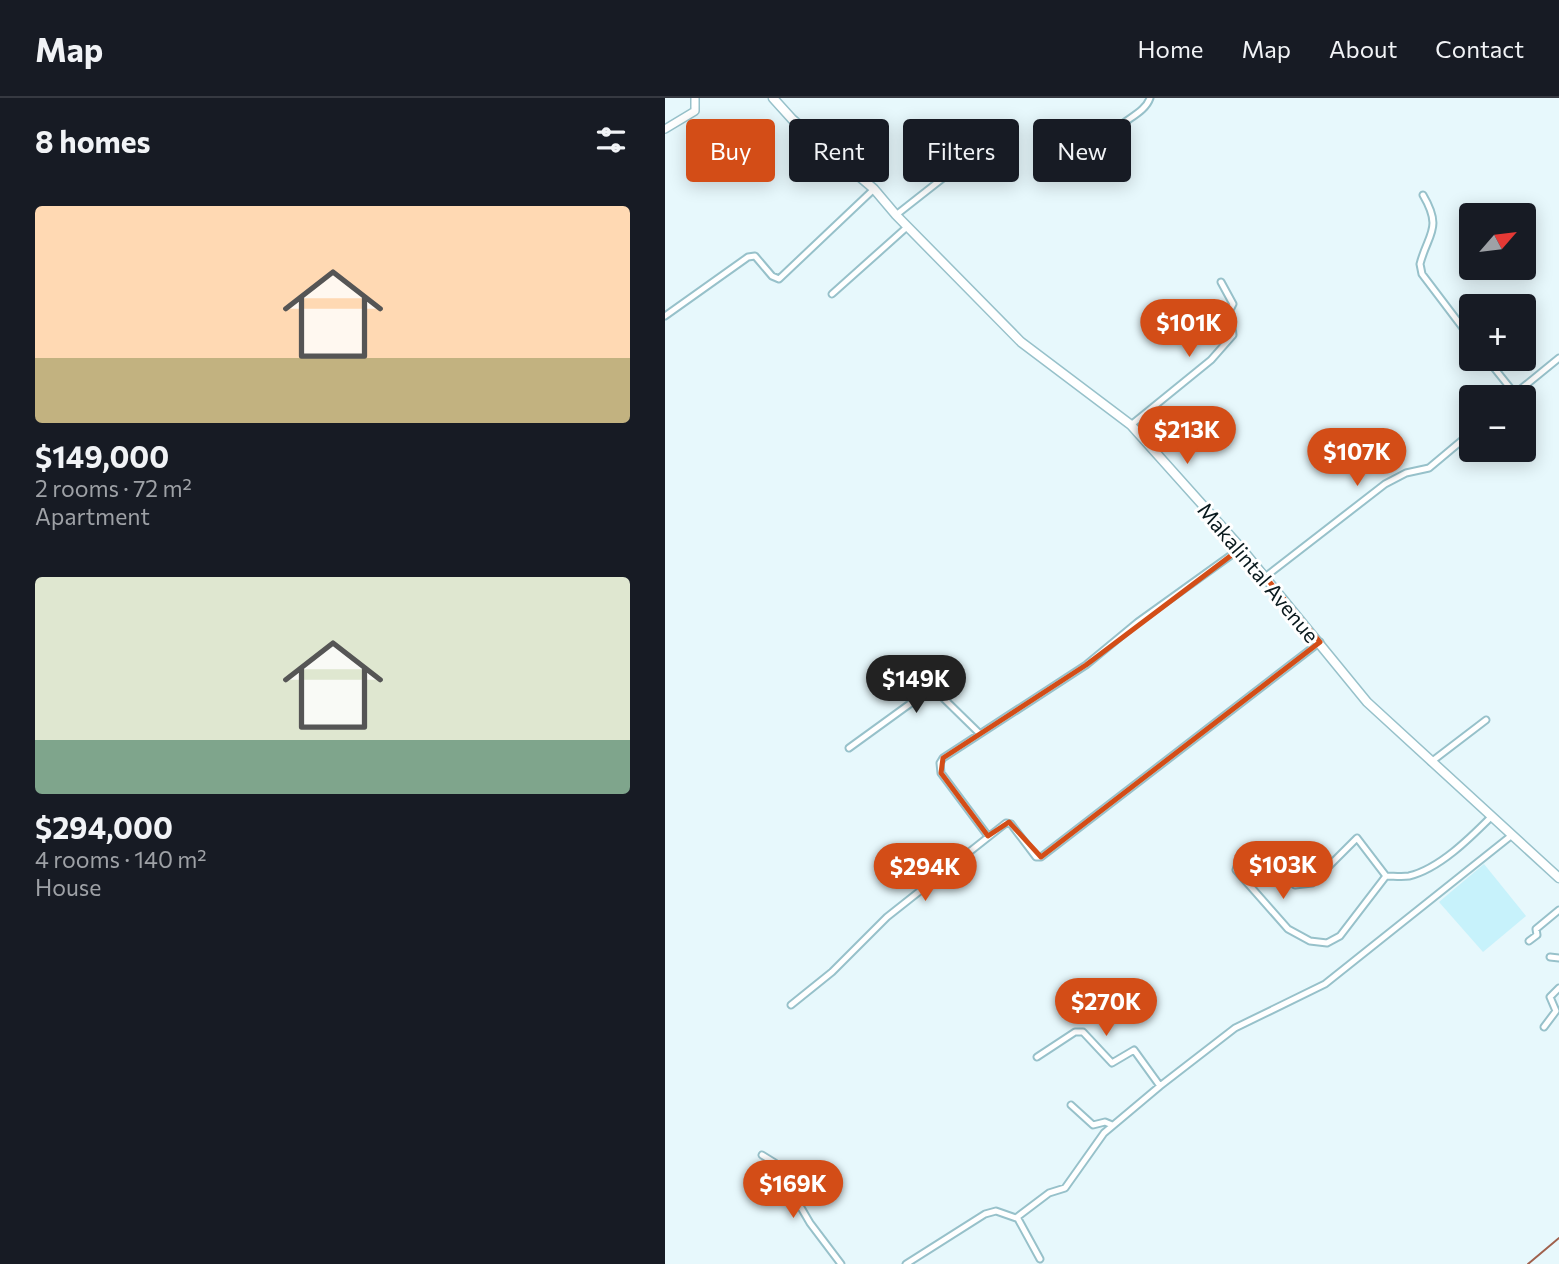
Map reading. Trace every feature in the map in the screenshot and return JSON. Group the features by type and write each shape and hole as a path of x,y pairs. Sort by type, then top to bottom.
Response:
{"main road":[{"name":"Makalintal Avenue","path":"773,98 792,119 874,189 907,227 1021,342 1131,425 1241,548 1367,702 1559,878"}],"street":[{"path":"665,129 695,111 695,98"},
{"path":"1129,119 1147,105 1150,98"},
{"path":"896,215 938,182"},
{"path":"665,316 748,257 755,256 772,276 779,279 874,189"},
{"path":"1423,195 1431,209 1434,224 1433,237 1420,264 1422,274 1459,323"},
{"path":"832,294 907,227"},
{"path":"1131,425 1211,360 1233,335 1233,304 1221,282"},
{"path":"1526,385 1559,358"},
{"path":"1265,577 1385,484 1406,473 1429,468 1459,443"},
{"path":"988,836 939,769 943,758 1086,666 1138,622 1241,548"},
{"path":"791,1005 832,972 887,917 1006,823 1011,824 1032,853 1041,857 1320,642"},
{"path":"849,748 929,690 935,689 979,733"},
{"path":"1431,762 1486,720"},
{"path":"1386,876 1409,876 1429,867 1470,838 1491,817"},
{"path":"1017,1217 1049,1193 1065,1188 1112,1125 1235,1028 1325,984 1512,835"},
{"path":"1357,838 1386,876 1340,936 1327,943 1310,941 1288,929 1235,870 1241,853 1272,848 1295,885 1313,883 1357,838"},
{"path":"1529,941 1537,935 1536,929 1559,911"},
{"path":"1550,957 1559,958"},
{"path":"1544,1027 1556,1011 1551,997 1559,988"},
{"path":"1037,1057 1075,1032 1083,1032 1112,1063 1134,1050 1160,1086"},
{"path":"1071,1105 1093,1125 1105,1122 1112,1125"},
{"path":"762,1155 775,1163 810,1223 841,1264"},
{"path":"906,1264 985,1214 996,1212 1017,1217 1040,1259"}],"highlighted area":[{"path":"1241,548 1320,642 1041,857 1009,822 988,836 941,773 943,758 1086,665"}],"shaded area":[{"path":"1484,864 1526,916 1483,952 1439,902"}],"waterway":[{"path":"1528,1264 1559,1238"}]}
